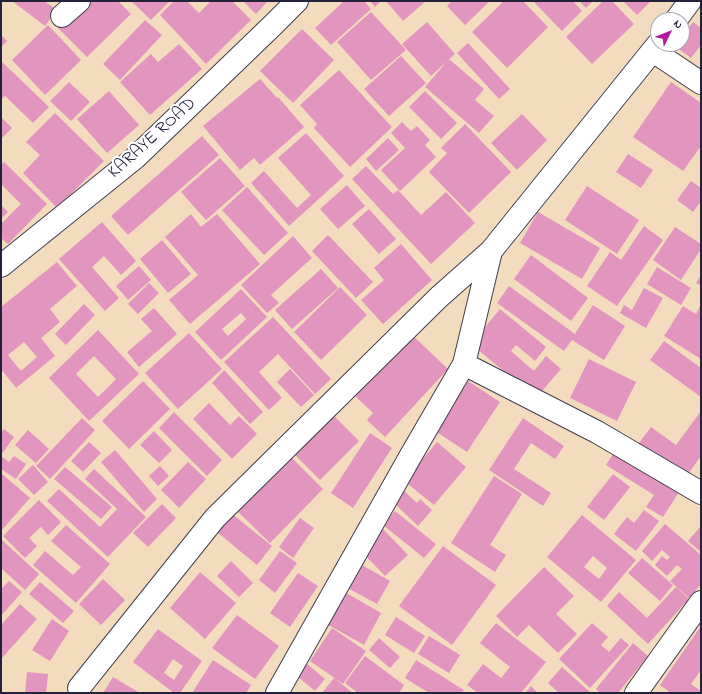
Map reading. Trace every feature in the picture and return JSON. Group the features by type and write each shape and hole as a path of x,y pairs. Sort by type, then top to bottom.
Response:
{"street":[{"path":"62,16 79,1"},
{"name":"KARAYE ROAD","path":"1,266 135,158 297,1"},
{"path":"682,12 690,1"},
{"path":"79,688 215,518 439,297 491,251 653,52"},
{"path":"661,52 701,83"},
{"path":"277,693 464,364 491,251"},
{"path":"464,364 597,432 701,493"},
{"path":"636,693 701,602"}],"building":[{"path":"12,1 44,1 57,10 45,26"},
{"path":"83,1 118,1 131,14 87,57 57,27"},
{"path":"131,1 170,1 151,20"},
{"path":"174,1 187,1 199,13 211,1 232,1 251,20 206,64 160,15"},
{"path":"243,1 268,1 256,14"},
{"path":"344,1 364,1 371,9 331,45 315,28"},
{"path":"370,1 381,1 375,7"},
{"path":"386,1 426,1 403,21"},
{"path":"452,1 490,1 465,25 447,6"},
{"path":"504,1 523,1 548,27 507,68 472,32"},
{"path":"533,1 573,1 582,11 562,31"},
{"path":"579,1 593,1 586,8"},
{"path":"603,1 612,1 634,24 592,64 566,37"},
{"path":"623,1 651,1 637,15"},
{"path":"371,12 406,50 371,80 337,42"},
{"path":"145,20 162,35 120,80 103,64"},
{"path":"427,22 455,54 431,76 402,44"},
{"path":"693,22 701,28 701,45 691,58 683,52 690,52 690,26"},
{"path":"48,25 81,60 45,95 12,60"},
{"path":"302,29 334,60 293,103 260,71"},
{"path":"1,35 7,41 1,47"},
{"path":"468,43 510,89 499,99 457,53"},
{"path":"179,44 202,69 150,115 120,82 151,54 158,62"},
{"path":"401,56 426,83 389,116 364,89"},
{"path":"449,59 484,89 475,100 494,116 479,133 425,87"},
{"path":"1,61 49,107 33,123 5,96 1,100"},
{"path":"339,70 392,127 350,167 314,128 317,124 300,105"},
{"path":"260,79 304,127 260,165 254,158 240,170 203,126"},
{"path":"69,82 90,102 71,121 50,101"},
{"path":"671,82 701,103 701,146 683,171 633,137"},
{"path":"109,91 139,125 107,153 77,119"},
{"path":"425,91 457,123 441,139 409,107"},
{"path":"55,113 104,161 57,208 23,173 40,155 26,142"},
{"path":"522,114 547,140 517,170 491,143"},
{"path":"1,117 12,128 1,139"},
{"path":"402,122 411,131 417,126 430,140 425,145 436,157 400,191 381,170 405,148 391,133"},
{"path":"465,124 511,172 469,213 429,172 447,153 441,148"},
{"path":"306,133 344,176 289,226 251,183 264,171 297,208 311,195 278,158"},
{"path":"202,136 219,155 128,235 111,216"},
{"path":"388,138 399,150 376,171 366,159"},
{"path":"628,154 653,170 641,188 616,172"},
{"path":"220,158 245,186 206,220 181,192"},
{"path":"4,162 47,204 8,244 1,238 1,224 21,204 1,184 1,165"},
{"path":"366,166 393,194 398,190 421,215 446,192 475,223 431,264 352,179"},
{"path":"691,181 701,188 701,201 693,212 677,200"},
{"path":"347,185 365,206 338,229 320,209"},
{"path":"587,186 639,220 617,254 565,220"},
{"path":"247,187 288,233 264,255 222,210"},
{"path":"1,205 8,212 1,219"},
{"path":"369,209 396,239 379,254 352,224"},
{"path":"538,212 600,248 582,279 520,243"},
{"path":"191,214 201,227 217,214 260,264 190,324 169,300 198,275 165,237"},
{"path":"102,222 136,261 121,275 104,256 92,267 119,298 105,311 59,259"},
{"path":"644,226 663,240 617,306 587,286 610,252 621,260"},
{"path":"675,227 701,244 701,249 681,280 653,260"},
{"path":"328,235 373,282 356,298 312,251"},
{"path":"293,236 312,258 271,295 279,303 267,313 241,285"},
{"path":"162,240 191,274 168,293 140,259"},
{"path":"401,244 432,280 383,324 361,300 384,280 374,268"},
{"path":"531,255 588,298 571,321 514,279"},
{"path":"57,262 77,286 50,309 60,322 41,338 55,356 16,388 1,369 1,307","holes":["24,342 37,357 21,371 8,355"]},
{"path":"139,266 151,280 128,300 116,286"},
{"path":"657,267 691,288 681,305 647,284"},
{"path":"321,269 338,288 292,329 275,310"},
{"path":"701,275 701,286 696,283"},
{"path":"149,283 159,293 138,314 128,304"},
{"path":"509,286 575,334 593,305 625,326 604,360 572,340 564,351 497,303"},
{"path":"340,287 367,315 321,360 294,332"},
{"path":"644,288 663,298 646,328 620,313 624,305 632,310"},
{"path":"241,289 267,317 221,360 195,332","holes":["241,313 246,319 228,336 222,329"]},
{"path":"84,304 95,315 66,345 55,334"},
{"path":"683,306 696,314 700,306 701,307 701,359 664,336"},
{"path":"154,308 177,334 139,367 127,352 152,331 141,319"},
{"path":"500,309 546,347 535,361 516,345 511,351 534,371 546,356 561,369 536,398 471,344"},
{"path":"273,317 331,379 315,394 278,354 259,372 282,398 269,410 224,362"},
{"path":"98,330 139,374 89,421 49,378","holes":["94,356 116,379 98,397 76,374"]},
{"path":"189,333 222,369 178,409 145,373"},
{"path":"411,334 448,369 385,437 367,420 373,413 353,394"},
{"path":"664,341 701,368 701,397 650,360"},
{"path":"589,359 636,382 617,421 570,398"},
{"path":"290,369 314,395 301,407 277,382"},
{"path":"224,370 263,412 250,424 212,383"},
{"path":"143,381 170,409 129,449 102,421"},
{"path":"468,381 500,402 467,452 435,431"},
{"path":"209,403 230,425 239,416 257,434 232,459 193,419"},
{"path":"701,411 701,456 686,477 639,443 651,427 676,445"},
{"path":"174,412 222,460 207,476 159,428"},
{"path":"331,413 359,441 320,480 292,452"},
{"path":"82,418 95,430 50,479 36,466"},
{"path":"523,418 564,446 555,459 531,443 514,469 551,493 543,506 489,470"},
{"path":"4,429 14,437 1,455 1,433"},
{"path":"28,430 49,449 36,463 15,445"},
{"path":"154,431 172,450 159,463 140,445"},
{"path":"370,433 392,448 353,508 331,493"},
{"path":"89,442 101,453 83,472 71,461"},
{"path":"437,442 466,467 434,505 404,481"},
{"path":"617,448 681,489 663,517 646,507 654,495 606,465"},
{"path":"115,450 157,499 144,512 101,462"},
{"path":"287,453 323,489 270,543 234,508"},
{"path":"1,456 9,462 14,456 26,464 16,479 1,469"},
{"path":"188,462 206,479 179,508 161,490"},
{"path":"33,465 48,482 34,495 18,479"},
{"path":"160,466 169,476 158,486 149,476"},
{"path":"65,467 112,507 101,519 54,479"},
{"path":"94,469 146,517 108,557 47,501 59,489 100,527 117,509 85,479"},
{"path":"1,473 30,498 1,531 2,501"},
{"path":"613,474 630,487 604,520 587,507"},
{"path":"494,476 522,494 490,545 506,555 495,572 451,543"},
{"path":"402,489 417,503 420,499 432,510 418,526 392,501"},
{"path":"39,500 61,522 48,535 41,527 29,538 37,546 25,558 3,536"},
{"path":"162,504 176,518 148,547 133,533"},
{"path":"644,510 659,521 636,551 614,534 627,517 634,523"},
{"path":"395,511 436,544 424,558 383,525"},
{"path":"231,513 272,546 257,565 217,532"},
{"path":"582,515 636,560 601,602 547,557","holes":["593,556 607,568 599,579 584,567"]},
{"path":"300,518 314,528 293,558 279,547"},
{"path":"665,524 701,555 701,584 689,598 670,581 682,569 677,565 667,576 655,565 662,556 667,560 670,557 662,550 652,561 642,551"},
{"path":"66,525 110,564 76,603 33,565 45,551 73,575 81,567 51,541"},
{"path":"701,526 701,552 688,541"},
{"path":"382,528 408,555 385,576 359,549"},
{"path":"2,540 39,574 25,590 1,568"},
{"path":"443,546 496,585 452,645 399,606"},
{"path":"280,551 297,563 275,593 259,580"},
{"path":"642,558 673,585 660,601 628,573"},
{"path":"231,561 253,583 239,597 217,576"},
{"path":"355,561 390,581 377,604 342,585"},
{"path":"544,567 574,596 556,614 577,634 558,653 529,625 517,637 496,616"},
{"path":"200,572 236,603 205,639 170,608"},
{"path":"298,573 318,586 290,627 270,613"},
{"path":"103,579 125,600 101,625 79,604"},
{"path":"9,581 22,592 1,616 1,589"},
{"path":"40,582 74,611 63,623 29,594"},
{"path":"676,587 689,599 648,644 607,606 619,592 647,618"},
{"path":"343,591 381,613 364,645 325,623"},
{"path":"20,604 37,619 1,659 1,625"},
{"path":"237,615 279,646 255,679 212,648"},
{"path":"396,617 425,636 414,653 385,635"},
{"path":"52,619 69,631 50,661 32,650"},
{"path":"496,623 546,662 521,693 478,693 467,685 483,664 501,678 510,667 480,643"},
{"path":"592,623 608,637 601,645 609,652 621,638 629,645 590,688 559,659"},
{"path":"701,626 701,670 691,684 701,691 701,693 671,693 660,685"},
{"path":"332,628 366,651 343,684 310,661"},
{"path":"158,629 202,661 180,693 174,693 133,662","holes":["173,659 183,666 174,680 164,673"]},
{"path":"429,636 460,655 449,673 418,654"},
{"path":"379,638 400,657 390,668 369,650"},
{"path":"633,643 648,656 618,693 600,693 596,689"},
{"path":"365,656 404,685 399,693 358,693 345,683"},
{"path":"213,660 251,685 246,693 192,693"},
{"path":"416,660 464,690 462,693 429,693 405,678"},
{"path":"307,664 325,679 315,691 297,676"},
{"path":"562,667 591,693 559,693 548,683"},
{"path":"27,672 48,674 46,693 25,693"},
{"path":"113,677 140,693 103,693"},
{"path":"334,678 353,693 322,693"},
{"path":"531,686 538,693 525,693"}]}
